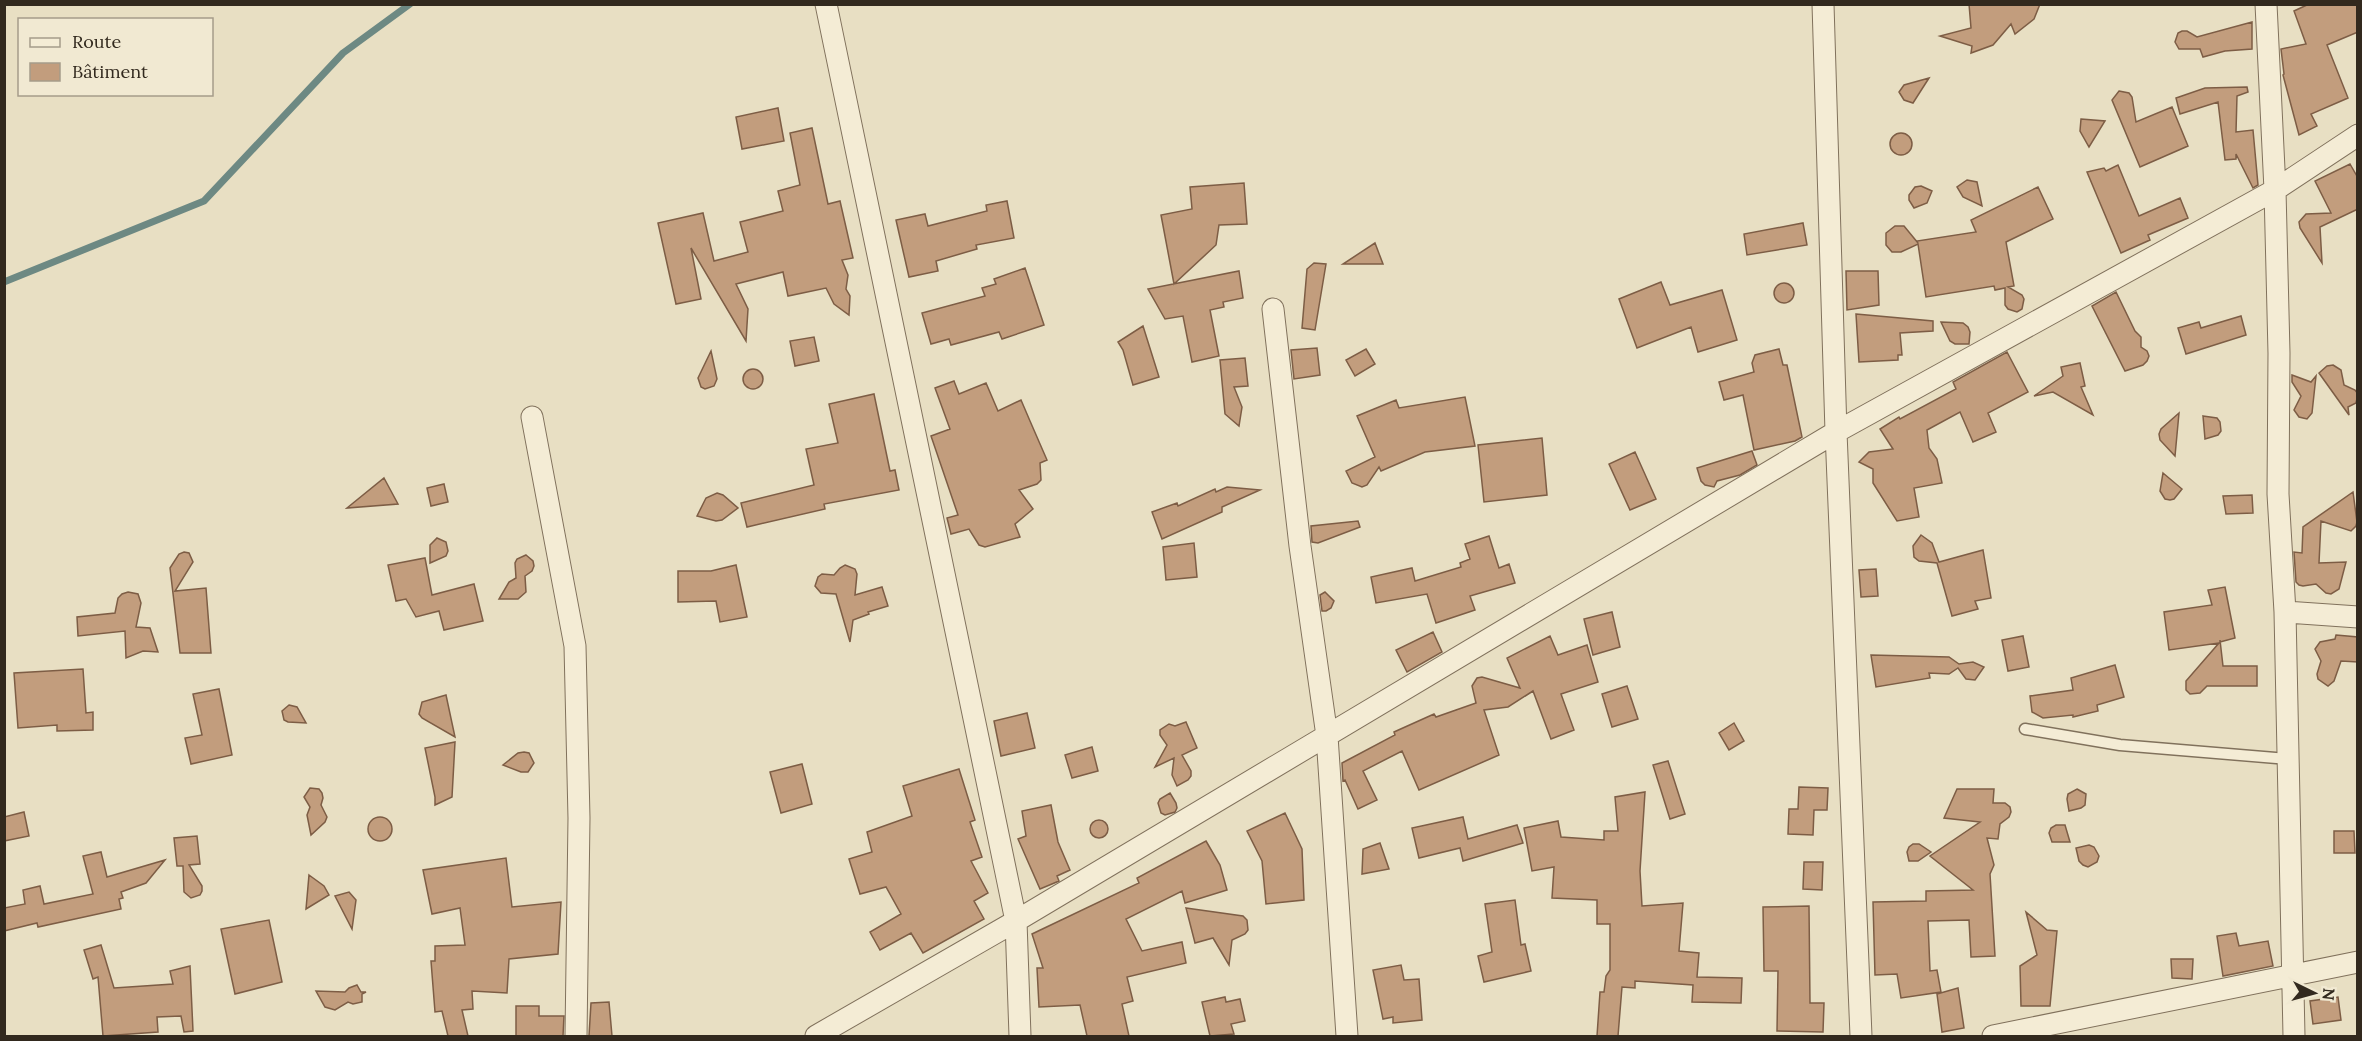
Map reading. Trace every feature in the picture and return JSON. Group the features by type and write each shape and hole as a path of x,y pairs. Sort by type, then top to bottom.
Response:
{"street":[{"path":"826,4 1016,921 1020,1036"},
{"path":"1823,4 1836,432 1862,1036"},
{"path":"2266,4 2275,190 2279,353 2278,494 2285,612 2295,1036"},
{"path":"816,1036 1016,921 1836,432 2275,190 2358,135"},
{"path":"1273,309 1300,546 1327,736 1347,1036"},
{"path":"532,417 575,646 579,818 576,1036"},
{"path":"2285,612 2358,617"},
{"path":"1993,1036 2358,962"}],"lane":[{"path":"2025,729 2120,745 2289,759"}],"building":[{"path":"1969,4 2040,4 2034,19 2015,34 2011,24 1993,45 1971,53 1972,46 1940,36 1971,28"},
{"path":"2309,4 2358,4 2358,32 2327,45 2348,98 2311,114 2317,126 2299,135 2283,75 2281,49 2306,44 2294,11"},
{"path":"2252,22 2252,49 2225,51 2203,57 2200,49 2179,49 2175,42 2178,33 2182,31 2187,31 2197,37"},
{"path":"1929,78 1913,103 1904,100 1899,92 1904,85"},
{"path":"2247,87 2248,92 2237,96 2236,132 2253,130 2258,185 2253,188 2236,154 2236,159 2225,160 2218,102 2180,114 2176,98 2205,88"},
{"path":"2119,91 2129,93 2132,97 2136,122 2172,107 2188,146 2140,167 2112,100"},
{"path":"778,108 784,141 742,149 736,117"},
{"path":"2081,119 2105,121 2089,147 2080,131"},
{"path":"812,128 828,204 840,201 853,258 842,260 848,275 846,289 850,296 849,315 834,304 826,288 788,296 783,272 736,284 748,309 746,341 691,248 701,299 676,304 658,223 703,213 714,261 748,252 740,222 783,211 778,191 800,185 790,133"},
{"path":"1901,133 1909,136 1912,144 1909,152 1901,155 1893,152 1890,144 1893,136"},
{"path":"2350,164 2358,178 2358,209 2320,227 2322,263 2300,228 2299,222 2306,214 2331,213 2315,181"},
{"path":"2118,165 2139,216 2180,198 2188,218 2148,235 2150,240 2121,253 2087,172 2104,168 2106,171"},
{"path":"1967,180 1977,182 1982,206 1963,197 1957,187"},
{"path":"1244,183 1247,224 1219,225 1216,245 1174,284 1161,215 1192,209 1190,187"},
{"path":"1921,186 1932,191 1927,203 1914,208 1909,195 1915,187"},
{"path":"2038,187 2053,219 2006,242 2014,286 2008,287 2022,295 2024,299 2022,309 2017,312 2008,309 2005,305 2005,288 1995,290 1994,286 1926,297 1918,244 1901,252 1892,252 1886,245 1886,233 1895,226 1904,226 1918,243 1917,241 1976,232 1971,220"},
{"path":"1007,201 1014,238 976,245 977,249 936,261 938,271 909,277 896,220 925,214 928,226 987,211 986,205"},
{"path":"1803,223 1807,245 1747,255 1744,234"},
{"path":"1375,243 1383,264 1343,264"},
{"path":"1314,263 1326,264 1315,330 1302,328 1307,269"},
{"path":"1025,268 1044,325 1002,339 999,332 951,345 949,339 931,344 922,313 985,296 982,288 996,284 994,279"},
{"path":"1239,271 1243,298 1223,302 1224,307 1210,310 1219,356 1192,362 1183,316 1165,319 1148,289"},
{"path":"1846,271 1878,271 1879,305 1847,310"},
{"path":"1661,282 1670,305 1722,290 1737,340 1698,352 1691,327 1637,348 1619,299"},
{"path":"1784,283 1791,286 1794,293 1791,300 1784,303 1777,300 1774,293 1777,286"},
{"path":"2116,292 2135,331 2141,337 2141,347 2147,351 2149,356 2143,365 2125,371 2092,306"},
{"path":"1856,314 1933,321 1933,331 1900,333 1902,355 1898,355 1898,360 1859,362"},
{"path":"2241,316 2246,335 2186,354 2178,328 2199,322 2201,328"},
{"path":"1941,322 1963,323 1970,332 1969,344 1955,344 1950,341"},
{"path":"1143,326 1159,377 1133,385 1123,350 1118,342"},
{"path":"814,337 819,361 795,366 790,341"},
{"path":"1317,348 1320,375 1294,379 1291,350"},
{"path":"1366,349 1375,364 1355,376 1346,360"},
{"path":"1779,349 1783,365 1787,365 1802,437 1795,441 1754,450 1743,395 1724,400 1719,382 1754,372 1752,363 1755,355"},
{"path":"711,351 717,379 714,386 705,389 701,387 698,378"},
{"path":"2007,352 2028,392 1988,413 1996,432 1973,442 1960,412 1927,430 1929,448 1937,459 1942,483 1914,488 1919,517 1897,521 1873,483 1873,469 1859,462 1869,452 1893,449 1880,429 1956,389 1953,382"},
{"path":"1245,358 1248,386 1234,387 1242,407 1239,426 1225,414 1220,360"},
{"path":"2080,363 2085,386 2081,387 2093,415 2053,392 2034,396 2063,376 2061,367"},
{"path":"2333,365 2341,370 2344,385 2358,394 2356,403 2348,407 2349,415 2319,373 2327,366"},
{"path":"753,369 760,372 763,379 760,386 753,389 746,386 743,379 746,372"},
{"path":"2292,375 2311,382 2316,376 2312,413 2307,419 2299,417 2294,410 2301,396 2292,382"},
{"path":"954,381 959,394 986,383 998,411 1021,400 1047,460 1040,463 1041,480 1037,484 1019,490 1033,509 1015,524 1020,537 985,547 979,545 969,529 951,534 947,518 958,515 931,436 950,429 935,388"},
{"path":"874,394 890,471 895,470 899,490 824,504 825,509 747,527 741,503 814,485 806,449 838,443 829,404"},
{"path":"1465,397 1475,446 1425,452 1381,471 1379,467 1367,485 1362,487 1352,483 1346,471 1375,457 1357,416 1396,400 1399,408"},
{"path":"2179,413 2175,456 2160,440 2159,434 2161,429"},
{"path":"2203,416 2217,418 2221,431 2218,435 2205,439"},
{"path":"1542,438 1547,495 1484,502 1478,445"},
{"path":"1752,451 1757,465 1740,475 1717,481 1714,487 1705,485 1701,481 1697,468"},
{"path":"1635,452 1656,499 1630,510 1609,464"},
{"path":"2163,473 2182,489 2174,499 2165,499 2160,491"},
{"path":"384,478 398,504 347,508"},
{"path":"444,484 448,502 431,506 427,488"},
{"path":"1227,487 1260,490 1222,507 1222,512 1162,539 1152,512 1177,503 1178,506 1215,489 1216,492"},
{"path":"2353,492 2357,522 2351,531 2321,521 2319,563 2346,562 2339,589 2331,594 2326,593 2316,584 2299,585 2296,582 2294,552 2302,553 2303,527"},
{"path":"717,493 723,495 738,508 722,520 716,521 697,516 706,498"},
{"path":"2252,495 2253,513 2226,514 2223,496"},
{"path":"1358,521 1360,527 1318,543 1312,542 1311,526"},
{"path":"1921,535 1932,543 1939,562 1983,550 1991,598 1975,601 1978,609 1952,616 1937,563 1919,561 1914,557 1913,546"},
{"path":"1489,536 1499,568 1509,564 1515,583 1470,596 1475,610 1436,623 1427,594 1376,603 1371,577 1412,568 1415,581 1461,567 1460,563 1470,559 1465,544"},
{"path":"437,538 446,542 448,551 446,556 430,563 430,545"},
{"path":"1194,543 1197,577 1166,580 1163,547"},
{"path":"189,553 193,562 175,591 206,588 211,653 180,653 170,568 179,554"},
{"path":"526,555 533,561 534,566 532,571 525,576 526,592 518,599 499,599 509,582 516,578 517,559"},
{"path":"425,558 432,595 474,584 483,621 444,630 439,611 416,617 406,599 396,601 388,565"},
{"path":"736,565 747,617 720,622 716,601 678,602 678,571 711,571"},
{"path":"845,565 855,569 857,574 855,595 882,587 888,606 868,612 869,614 853,620 850,642 836,594 821,593 815,586 818,577 822,574 834,575"},
{"path":"1876,569 1878,596 1861,597 1859,570"},
{"path":"2225,587 2235,638 2220,642 2223,666 2257,666 2257,686 2207,686 2200,693 2190,694 2186,690 2186,681 2219,643 2169,650 2164,612 2212,605 2208,590"},
{"path":"128,592 138,594 141,603 136,627 150,628 158,652 143,651 126,658 125,631 78,636 77,617 115,613 118,598"},
{"path":"1325,592 1334,601 1331,608 1322,611 1320,595"},
{"path":"1612,612 1620,647 1593,655 1584,619"},
{"path":"1433,632 1442,652 1407,672 1396,650"},
{"path":"2336,635 2358,637 2358,662 2341,661 2334,681 2328,686 2318,679 2317,674 2321,661 2315,649 2320,642 2335,639"},
{"path":"1550,636 1558,655 1587,645 1598,682 1561,694 1574,730 1551,739 1533,691 1508,707 1484,710 1499,755 1419,790 1402,751 1363,771 1377,800 1358,809 1345,780 1343,781 1342,763 1395,735 1394,732 1434,714 1436,717 1476,703 1472,686 1477,678 1482,677 1520,688 1507,658"},
{"path":"2023,636 2029,667 2008,671 2002,640"},
{"path":"1871,655 1949,657 1959,664 1973,662 1984,667 1975,680 1966,679 1958,668 1949,674 1929,673 1930,678 1876,687"},
{"path":"2115,665 2124,697 2097,705 2098,711 2073,717 2073,715 2043,718 2032,712 2030,696 2073,690 2071,678"},
{"path":"83,669 86,713 93,712 93,730 57,731 57,725 18,728 14,673"},
{"path":"1627,686 1638,719 1612,727 1602,694"},
{"path":"219,689 232,755 191,764 185,738 202,735 193,694"},
{"path":"446,695 455,737 419,714 422,702"},
{"path":"289,705 297,707 306,723 284,720 282,711"},
{"path":"1027,713 1035,748 1001,756 994,721"},
{"path":"1186,722 1197,748 1182,755 1191,771 1191,776 1177,786 1172,775 1174,758 1155,767 1167,745 1160,735 1160,730 1169,724 1175,726"},
{"path":"1734,723 1744,741 1729,750 1719,733"},
{"path":"455,742 452,797 435,805 425,748"},
{"path":"1092,747 1098,771 1072,778 1065,755"},
{"path":"518,753 529,753 534,763 528,772 521,772 503,765"},
{"path":"1668,761 1685,814 1670,819 1653,765"},
{"path":"802,764 812,804 781,813 770,772"},
{"path":"959,769 975,820 970,822 982,857 971,861 988,893 974,901 984,919 923,953 911,933 880,950 870,932 901,914 886,887 860,894 849,859 872,852 867,832 912,816 903,786"},
{"path":"1799,787 1828,788 1827,810 1814,810 1813,835 1788,834 1789,809 1798,809"},
{"path":"310,788 319,789 322,793 321,805 327,817 325,822 311,835 307,815 310,807 304,797"},
{"path":"1957,789 1994,789 1993,803 2005,803 2010,807 2009,817 2000,824 1998,839 1987,838 1994,865 1990,874 1995,956 1971,957 1969,920 1928,921 1930,971 1937,970 1941,992 1901,998 1897,974 1875,975 1873,902 1926,901 1926,891 1973,890 1930,856 1980,822 1944,818"},
{"path":"2077,789 2086,794 2085,805 2069,811 2068,794"},
{"path":"1645,792 1640,871 1642,906 1683,903 1679,951 1699,953 1697,977 1742,978 1741,1003 1692,1002 1693,985 1635,981 1635,988 1622,987 1618,1036 1597,1036 1600,992 1604,992 1606,976 1610,970 1610,924 1597,924 1597,900 1552,898 1554,867 1532,871 1524,828 1558,821 1561,837 1604,840 1604,831 1618,831 1615,797"},
{"path":"1170,793 1177,808 1175,812 1165,815 1161,813 1158,803"},
{"path":"1051,805 1058,842 1070,870 1057,876 1059,881 1040,889 1018,839 1026,836 1022,811"},
{"path":"24,812 29,836 4,841 4,817"},
{"path":"1285,813 1302,849 1304,900 1266,904 1262,861 1247,831"},
{"path":"380,817 389,820 392,829 389,838 380,841 371,838 368,829 371,820"},
{"path":"1463,817 1468,839 1517,825 1523,843 1463,861 1460,848 1419,858 1412,828"},
{"path":"1095,820 1103,820 1108,825 1106,836 1095,838 1090,833 1090,825"},
{"path":"2056,825 2065,825 2070,842 2052,842 2049,833"},
{"path":"2334,831 2354,831 2355,853 2334,853"},
{"path":"197,836 200,864 189,865 202,886 202,891 200,895 191,898 184,892 183,866 177,866 174,838"},
{"path":"1206,841 1220,865 1227,890 1185,903 1182,891 1126,919 1142,951 1182,942 1186,963 1127,977 1133,1001 1122,1004 1129,1036 1087,1036 1080,1005 1039,1007 1037,968 1043,968 1032,934 1139,883 1137,878"},
{"path":"1380,843 1389,869 1362,874 1363,849"},
{"path":"1913,844 1919,844 1931,852 1918,861 1909,861 1907,852"},
{"path":"2089,845 2094,847 2099,856 2097,862 2088,867 2079,861 2076,848"},
{"path":"101,852 107,877 165,860 146,883 121,892 123,898 119,899 121,909 38,927 37,923 4,931 4,908 25,904 23,890 40,886 44,904 93,894 83,856"},
{"path":"506,858 512,907 561,902 558,954 509,959 507,993 472,991 473,1009 462,1010 468,1036 448,1036 442,1011 435,1012 431,961 435,961 435,946 465,945 460,908 432,914 423,870"},
{"path":"1804,862 1823,862 1822,890 1803,889"},
{"path":"309,875 324,886 329,895 306,909"},
{"path":"349,892 356,900 352,929 335,896"},
{"path":"1515,900 1521,945 1525,944 1531,971 1484,982 1478,956 1492,952 1485,904"},
{"path":"1809,906 1810,1003 1824,1003 1823,1032 1777,1031 1778,971 1764,971 1763,907"},
{"path":"1186,908 1243,916 1247,920 1248,930 1245,934 1232,940 1229,965 1213,938 1195,943"},
{"path":"2026,912 2047,930 2057,931 2050,1006 2021,1006 2020,966 2037,955"},
{"path":"269,920 282,982 235,994 221,929"},
{"path":"2236,933 2239,946 2268,941 2273,966 2223,976 2217,936"},
{"path":"101,945 114,988 173,984 170,971 190,966 193,1031 184,1032 181,1016 157,1017 158,1032 103,1036 98,977 93,979 84,950"},
{"path":"2171,959 2193,959 2192,979 2172,978"},
{"path":"1401,965 1404,980 1419,979 1422,1020 1393,1023 1393,1017 1383,1019 1373,970"},
{"path":"357,985 361,992 366,992 362,994 362,1002 353,1004 348,1002 335,1010 325,1007 316,991 345,992"},
{"path":"1958,988 1964,1028 1942,1032 1937,994"},
{"path":"1225,997 1226,1002 1240,999 1245,1021 1231,1024 1234,1034 1210,1036 1202,1002"},
{"path":"2338,997 2341,1020 2313,1024 2310,1001"},
{"path":"609,1002 612,1036 589,1036 591,1003"},
{"path":"516,1006 539,1006 539,1016 564,1016 563,1036 516,1036"}],"waterway":[{"path":"4,282 204,201 343,53 410,4"}]}
